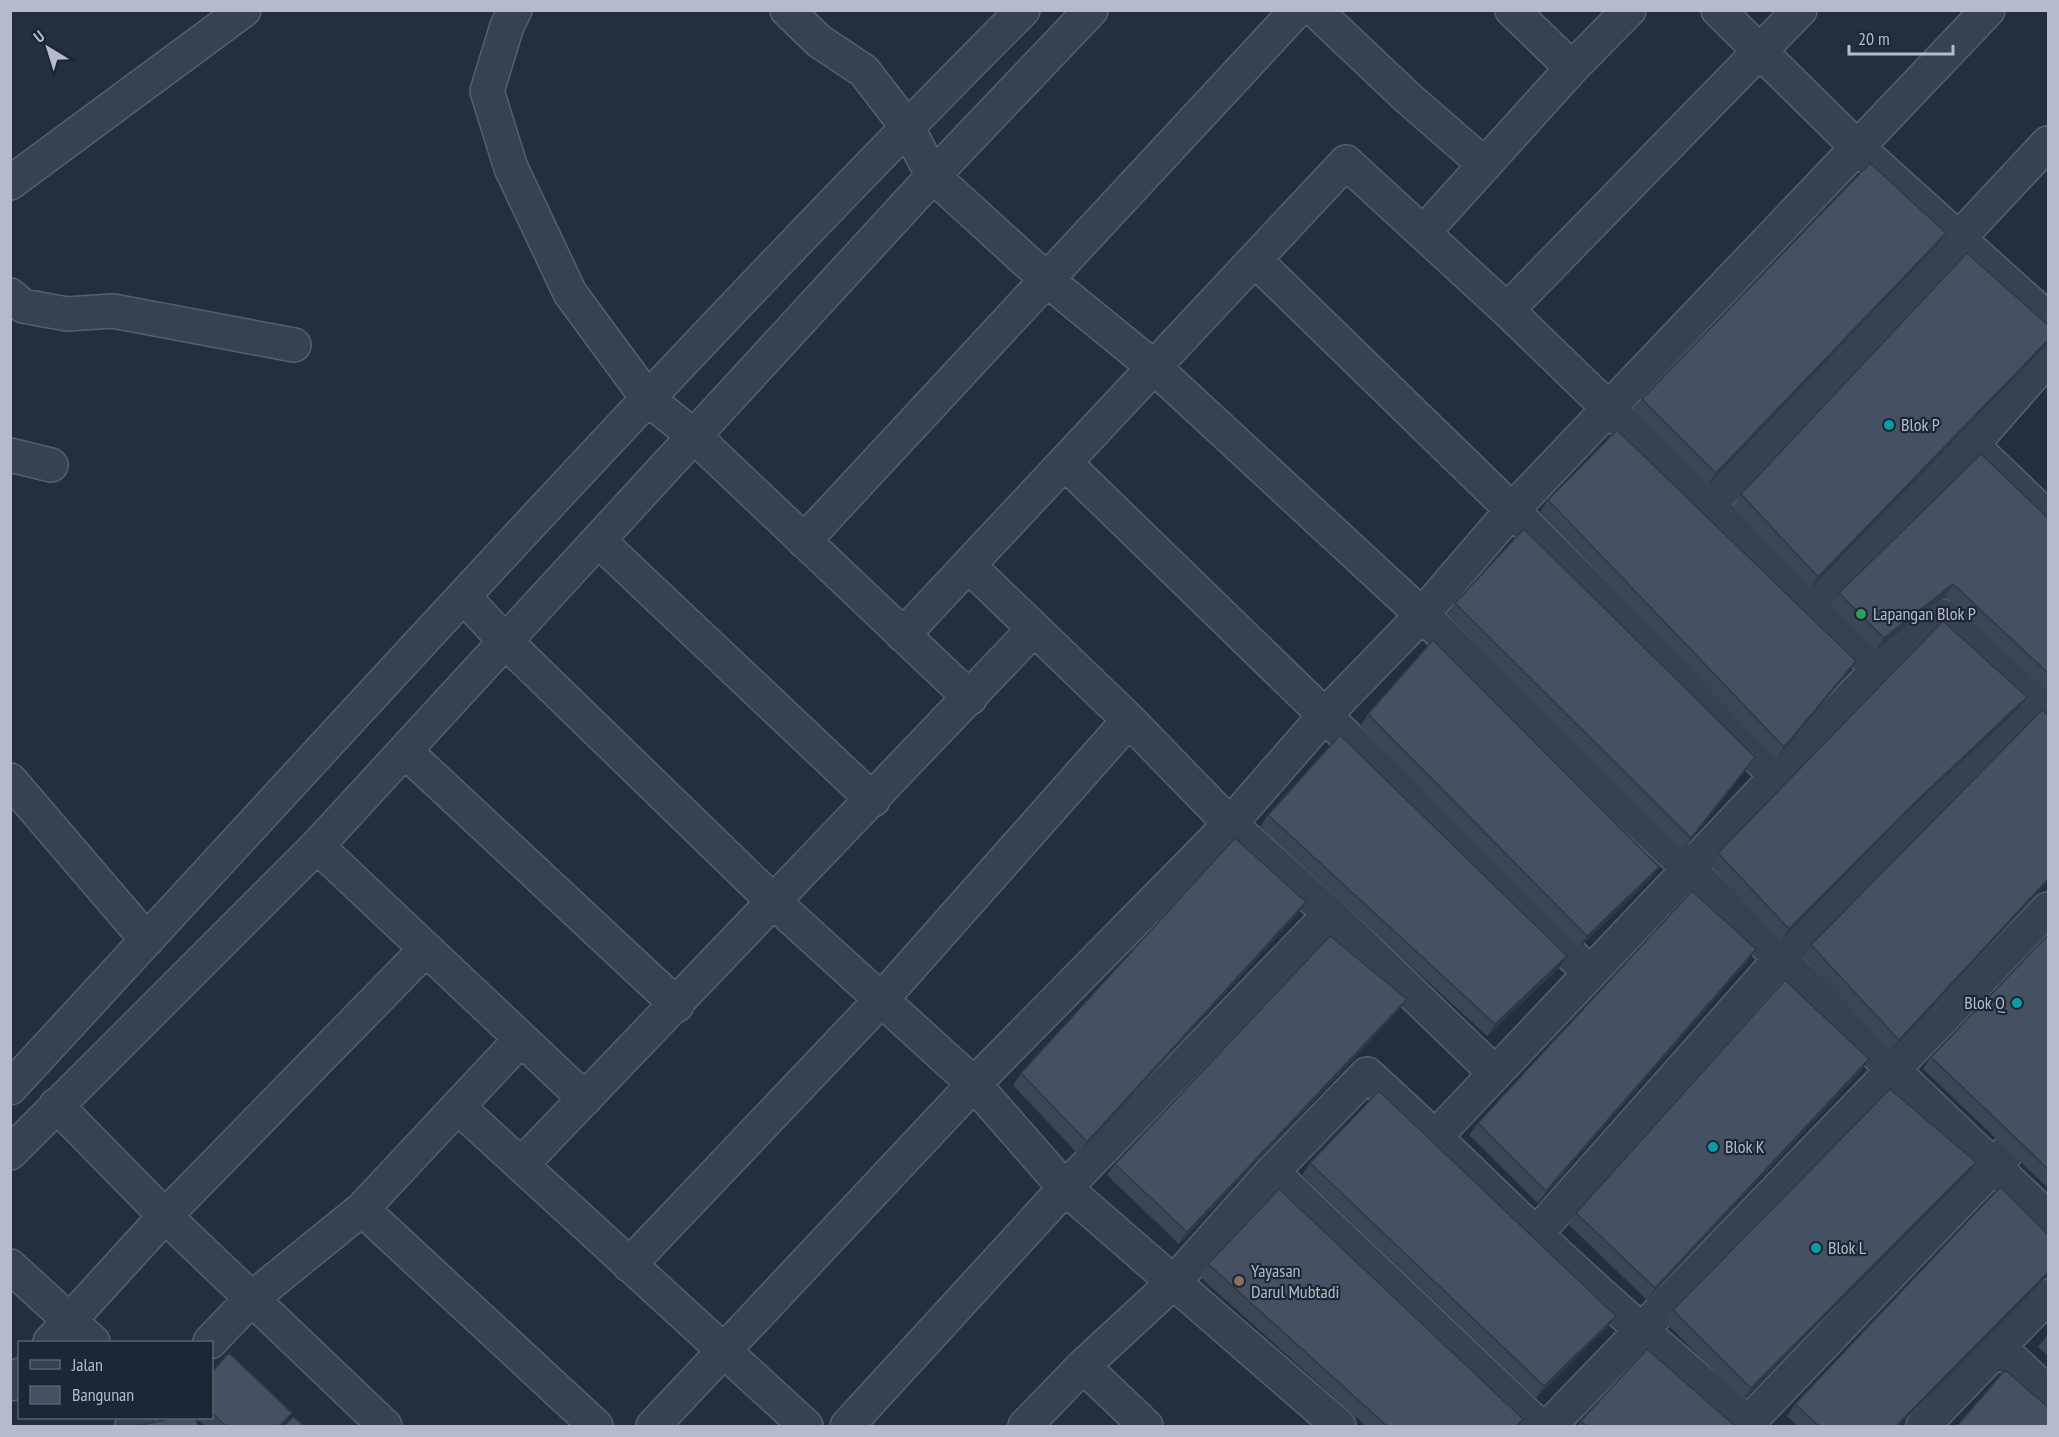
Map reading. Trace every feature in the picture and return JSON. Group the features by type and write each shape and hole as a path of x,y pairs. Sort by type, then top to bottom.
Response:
{"street":[{"path":"10,183 244,10"},
{"path":"515,10 507,26 487,91 511,168 570,293 648,399 694,436 970,698"},
{"path":"787,10 819,41 864,71 907,127 933,176 1047,280 1155,368 1422,615 1689,868 1892,1069 2049,1218"},
{"path":"10,1088 648,399 907,127 1023,10"},
{"path":"10,1153 317,846 933,176 1091,10"},
{"path":"804,541 1297,10"},
{"path":"1315,10 1408,98 1485,165"},
{"path":"1512,10 1572,68"},
{"path":"1424,232 1572,68 1629,10"},
{"path":"1718,10 1760,54 1857,147 2049,319"},
{"path":"1507,310 1760,54 1800,10"},
{"path":"653,1426 974,1084 1230,824 1325,715 1422,615 1512,510 1988,10"},
{"path":"1709,505 2049,143"},
{"path":"903,635 1346,162 1507,310 1878,669"},
{"path":"1255,260 1512,510 1776,776"},
{"path":"10,295 23,306 67,314 113,311 294,345"},
{"path":"1812,605 1972,445 2049,358"},
{"path":"1972,445 2049,518"},
{"path":"10,455 51,465"},
{"path":"1065,463 1590,973"},
{"path":"599,541 873,800"},
{"path":"969,566 1129,720 1230,824 1330,914 1495,1073"},
{"path":"464,597 506,642 774,902 974,1084 1065,1188 1175,1281 1339,1426"},
{"path":"1436,1136 1878,669 1931,618 1940,615 1956,622 2044,706 1780,959 1536,1234"},
{"path":"521,1165 677,1005 1034,629"},
{"path":"629,1264 880,1000 1129,720"},
{"path":"405,750 677,1005"},
{"path":"10,780 147,940"},
{"path":"317,846 585,1099"},
{"path":"1549,1426 2049,909"},
{"path":"847,1426 1065,1188 1330,914"},
{"path":"10,1266 71,1336 165,1216 426,949"},
{"path":"211,1341 251,1299 362,1209 521,1039"},
{"path":"1025,1426 1083,1366 1175,1281 1272,1172 1367,1074 1436,1136 1536,1234 1750,1425 2049,1109"},
{"path":"56,1105 165,1216 385,1426"},
{"path":"458,1107 806,1426"},
{"path":"1272,1172 1539,1426"},
{"path":"362,1209 596,1426"},
{"path":"1923,1426 2049,1296"},
{"path":"1999,1347 2049,1393"},
{"path":"1083,1366 1146,1426"}],"building":[{"path":"1870,163 1946,233 1716,473 1642,399"},
{"name":"Blok P","path":"1967,253 2049,326 2049,339 1818,577 1741,494"},
{"path":"1617,430 1856,661 1784,747 1548,500"},
{"name":"Blok P","path":"1981,454 2049,519 2049,674 1953,584 1884,638 1839,593"},
{"path":"1524,529 1755,757 1691,838 1455,603"},
{"path":"1943,621 2027,697 1909,808 1789,929 1718,853"},
{"path":"1433,640 1659,867 1587,936 1368,714"},
{"path":"2042,710 2049,716 2049,878 1899,1040 1811,945"},
{"path":"1340,735 1567,956 1495,1024 1268,815"},
{"path":"1235,838 1306,902 1087,1142 1021,1073"},
{"path":"1692,891 1756,949 1546,1191 1478,1123"},
{"name":"Blok Q","path":"2049,934 2049,1170 1931,1057"},
{"path":"1330,936 1407,999 1187,1232 1115,1164"},
{"name":"Blok K","path":"1785,980 1869,1059 1655,1288 1576,1213"},
{"name":"Blok L","path":"1890,1089 1976,1162 1751,1388 1673,1310"},
{"path":"1379,1091 1616,1316 1544,1386 1310,1163"},
{"name":"Blok L","path":"2000,1187 2049,1236 2049,1271 1896,1426 1819,1426 1795,1404"},
{"path":"1279,1189 1523,1419 1517,1426 1387,1426 1208,1264"},
{"path":"1647,1349 1735,1426 1586,1426 1581,1421"},
{"path":"229,1353 292,1413 279,1426 226,1426 213,1414 213,1371"},
{"path":"2005,1370 2049,1408 2049,1426 1957,1426"},
{"path":"293,1417 304,1426 284,1426"},
{"path":"169,1419 196,1419 198,1426 138,1426"}],"place":[{"name":"Blok P","path":"1889,425"},
{"name":"Lapangan Blok P","path":"1861,614"},
{"name":"Blok Q","path":"2017,1003"},
{"name":"Blok K","path":"1713,1147"},
{"name":"Blok L","path":"1816,1248"},
{"name":"Yayasan Darul Mubtadi","path":"1239,1281"}]}
